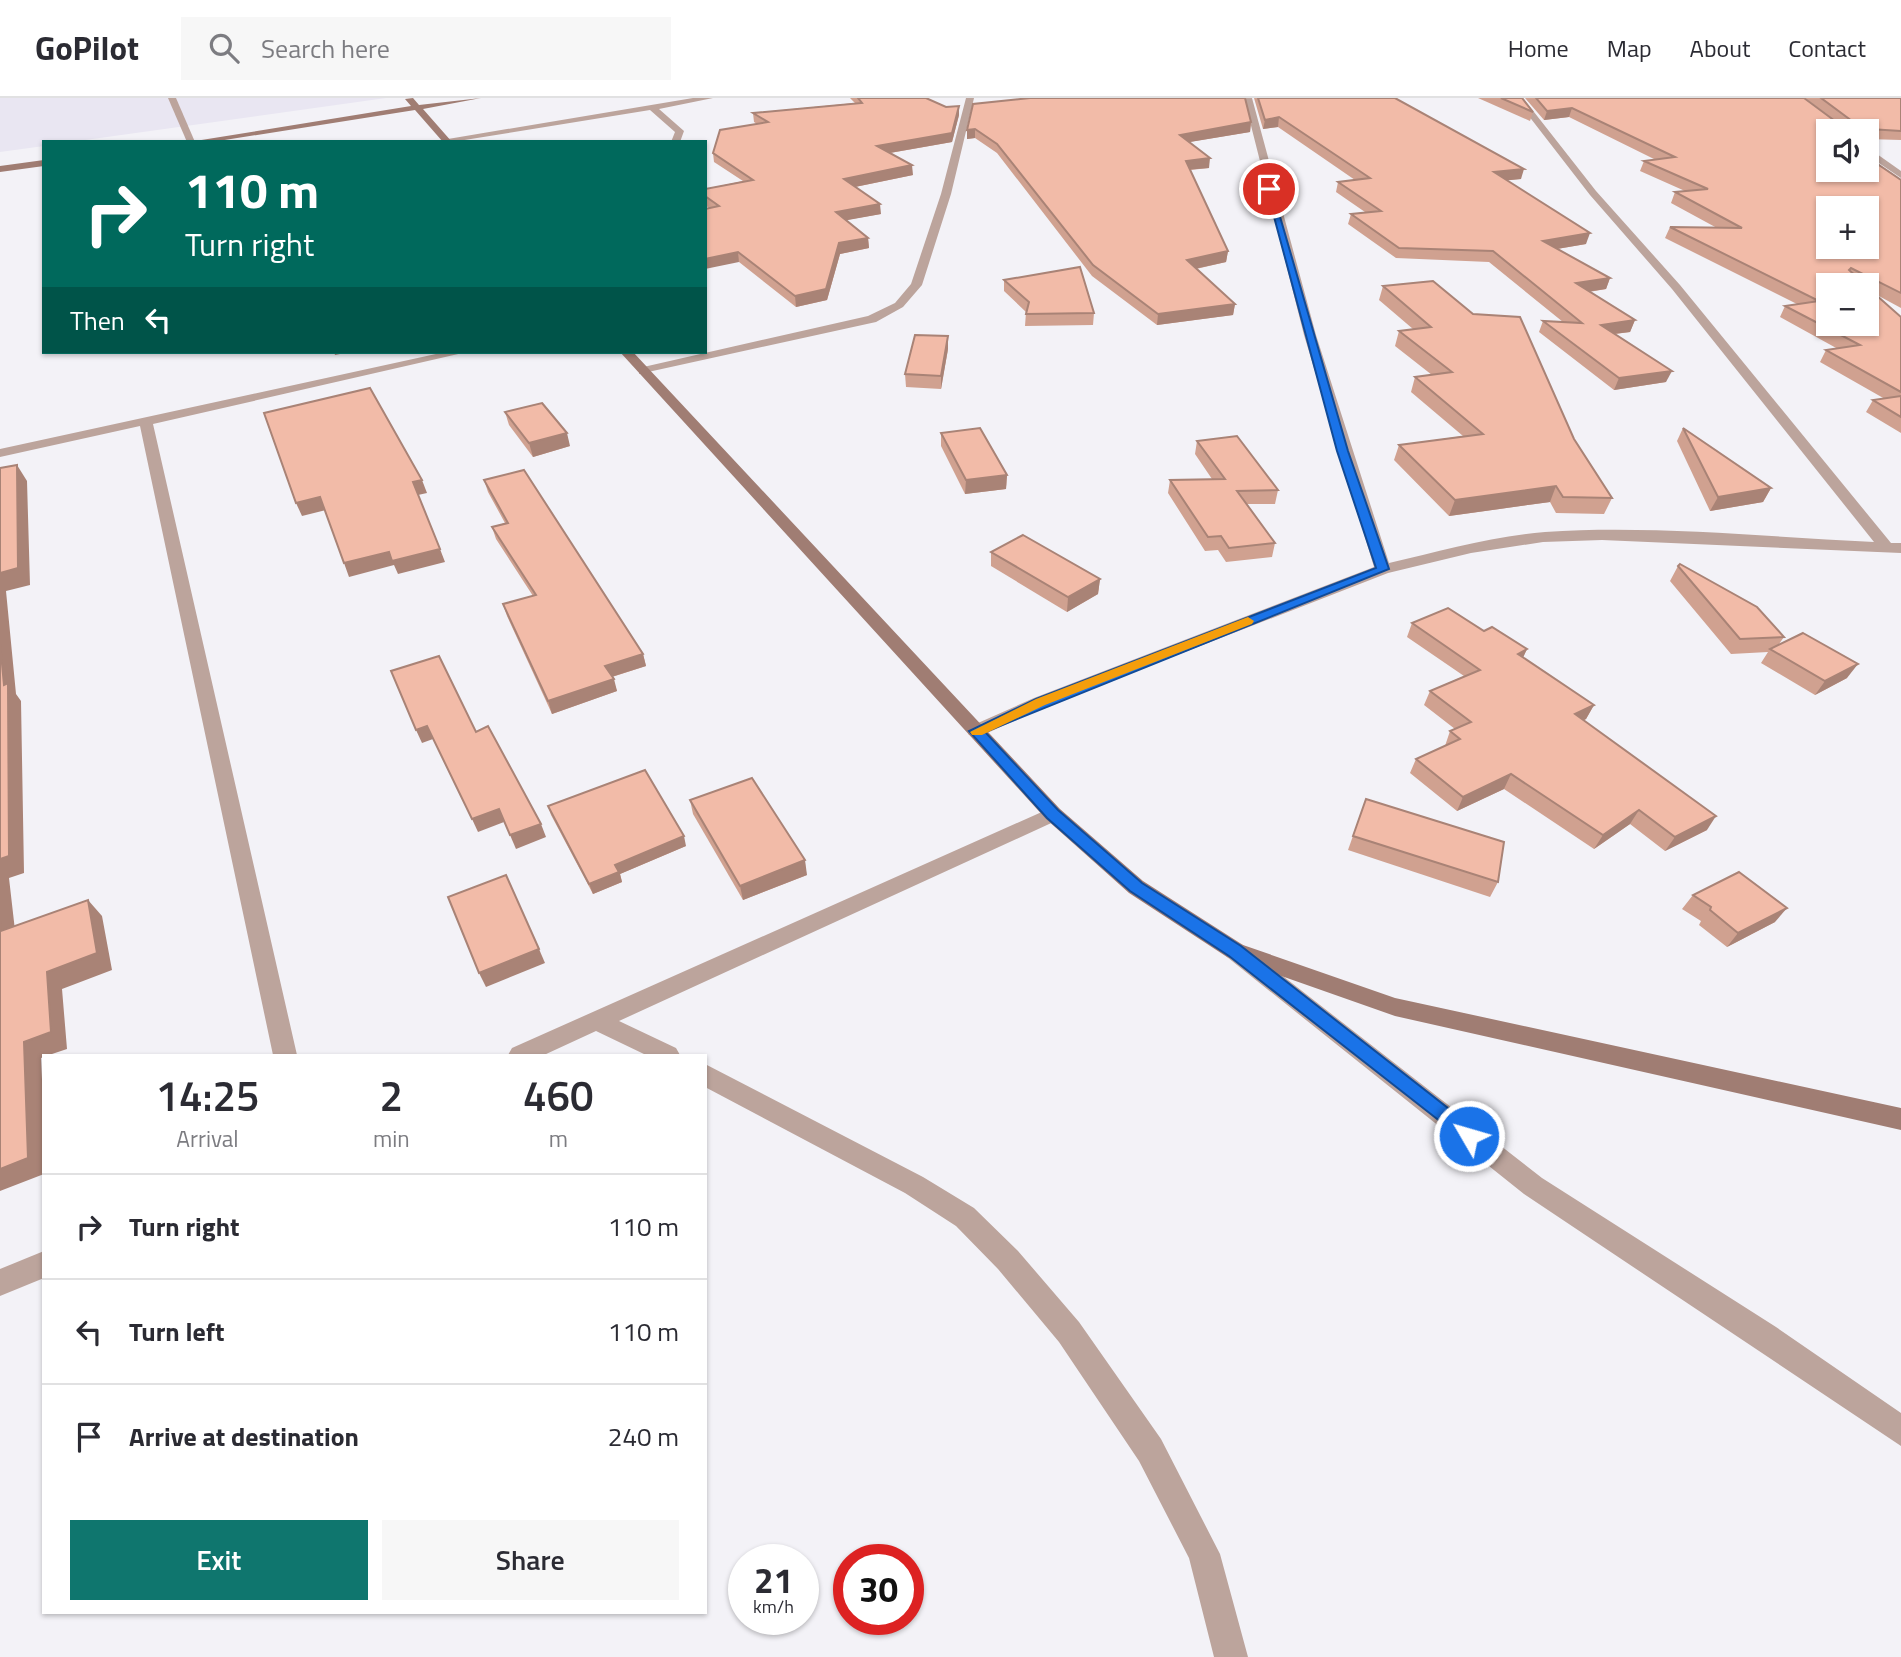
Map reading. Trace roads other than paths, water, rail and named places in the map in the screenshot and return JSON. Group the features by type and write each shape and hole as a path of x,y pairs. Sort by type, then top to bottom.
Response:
{"street":[{"path":"408,98 446,140"},
{"path":"205,140 477,98"},
{"path":"453,140 709,98"},
{"path":"644,371 860,322 899,305 916,285 946,194 970,98"},
{"path":"1248,98 1269,189 1343,451 1383,569"},
{"path":"1519,98 1594,193 1894,548"},
{"path":"652,107 680,131 676,140"},
{"path":"1879,159 1901,175"},
{"path":"0,169 42,163"},
{"path":"0,453 452,354"},
{"path":"628,354 1053,814 1136,887 1235,951 1533,1186 1754,1330 1901,1431"},
{"path":"146,422 285,1054"},
{"path":"976,731 1040,702 1383,569 1471,548 1555,537 1602,535 1894,548"},
{"path":"522,1054 1053,814"},
{"path":"1235,951 1395,1007 1901,1119"},
{"path":"598,1021 666,1054"},
{"path":"707,1075 914,1185 965,1217 1009,1260 1069,1332 1150,1450 1204,1554 1231,1657"},
{"path":"0,1283 42,1265"}],"lane":[{"path":"172,98 191,140"}]}
